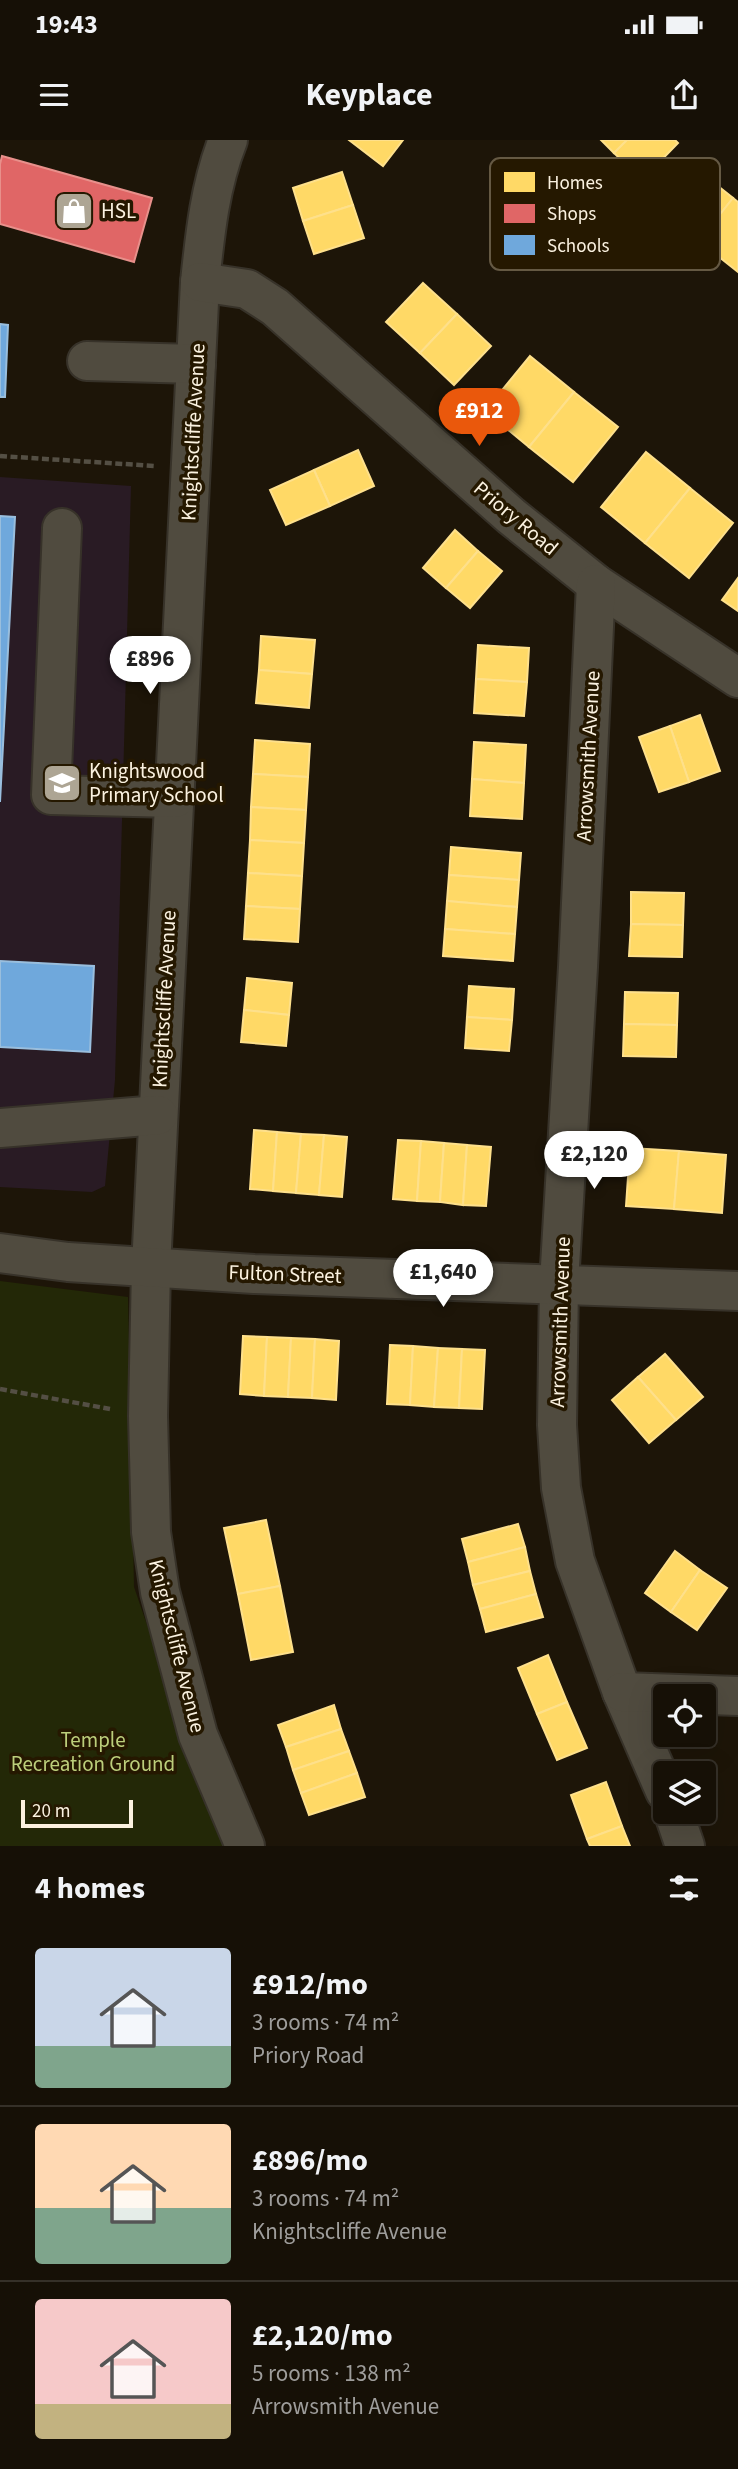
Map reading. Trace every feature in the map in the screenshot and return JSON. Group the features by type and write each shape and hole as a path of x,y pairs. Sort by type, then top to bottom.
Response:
{"street":[{"name":"Knightscliffe Avenue","path":"228,140 218,164 212,193 200,282 151,1267 148,1416 150,1532 160,1592 198,1735 245,1846"},
{"name":"Priory Road","path":"200,282 247,289 275,307 511,516 596,584 738,678"},
{"path":"87,361 196,364"},
{"path":"62,528 51,795 175,798"},
{"name":"Arrowsmith Avenue","path":"596,584 578,967 559,1283 556,1425 561,1488 575,1561 622,1692 653,1763"},
{"path":"0,1128 158,1115"},
{"name":"Fulton Street","path":"0,1253 68,1262 254,1274 559,1283 738,1292"},
{"path":"622,1692 738,1696"},
{"path":"677,1824 685,1846"}],"path":[{"path":"0,456 190,470"},
{"path":"0,1389 148,1416"}],"shaded area":[{"name":"Knightswood Primary School","path":"0,477 131,486 115,1080 105,1186 92,1192 0,1187"}],"green space":[{"name":"Temple Recreation Ground","path":"0,1281 128,1297 134,1587 223,1846 0,1846"}],"building: Homes":[{"path":"349,140 403,140 383,166"},
{"path":"601,140 627,140 614,153"},
{"path":"627,140 675,140 678,143 663,158 619,158 614,153"},
{"path":"342,172 353,205 303,221 293,188"},
{"path":"720,188 733,198 720,214"},
{"path":"733,198 738,202 738,272 720,258 720,214"},
{"path":"353,205 364,238 314,254 303,221"},
{"path":"423,283 457,314 420,353 386,322"},
{"path":"457,314 491,346 454,385 420,353"},
{"path":"530,356 574,392 529,447 485,411"},
{"path":"574,392 618,427 573,482 529,447"},
{"path":"358,450 374,486 330,506 314,470"},
{"path":"646,452 690,488 645,543 601,507"},
{"path":"314,470 330,506 286,525 270,490"},
{"path":"690,488 733,523 689,578 645,543"},
{"path":"455,530 478,551 446,588 423,568"},
{"path":"478,551 502,571 470,608 446,588"},
{"path":"738,578 738,611 722,600"},
{"path":"261,636 315,640 312,674 259,670"},
{"path":"478,645 529,648 527,682 476,679"},
{"path":"259,670 312,674 309,708 256,703"},
{"path":"476,679 527,682 524,716 474,713"},
{"path":"700,715 720,771 689,782 670,726"},
{"path":"670,726 689,782 659,792 639,737"},
{"path":"255,740 310,744 308,777 253,774"},
{"path":"474,742 526,745 524,783 472,779"},
{"path":"253,774 308,777 306,810 251,807"},
{"path":"472,779 524,783 522,819 470,816"},
{"path":"251,807 306,810 304,843 250,840"},
{"path":"250,840 304,843 302,876 248,873"},
{"path":"451,847 521,853 519,880 449,875"},
{"path":"248,873 302,876 300,909 246,906"},
{"path":"449,875 519,880 517,907 447,901"},
{"path":"631,892 684,893 683,925 631,924"},
{"path":"447,901 517,907 515,934 445,929"},
{"path":"246,906 300,909 298,942 244,939"},
{"path":"631,924 683,925 682,957 629,956"},
{"path":"445,929 515,934 513,961 443,956"},
{"path":"247,978 292,983 289,1015 244,1010"},
{"path":"469,986 514,989 512,1020 467,1017"},
{"path":"625,992 678,993 677,1025 624,1024"},
{"path":"244,1010 289,1015 286,1046 241,1042"},
{"path":"467,1017 512,1020 509,1051 465,1048"},
{"path":"624,1024 677,1025 676,1057 623,1056"},
{"path":"254,1130 277,1132 273,1191 250,1189"},
{"path":"277,1132 301,1134 296,1193 273,1191"},
{"path":"301,1134 324,1135 319,1195 296,1193"},
{"path":"324,1135 347,1137 342,1197 319,1195"},
{"path":"398,1140 421,1141 417,1201 393,1199"},
{"path":"421,1141 444,1143 440,1202 417,1201"},
{"path":"444,1143 467,1145 463,1205 440,1202"},
{"path":"467,1145 491,1147 486,1206 463,1205"},
{"path":"630,1148 679,1151 674,1209 626,1206"},
{"path":"679,1151 726,1155 722,1213 674,1209"},
{"path":"243,1336 267,1337 264,1396 240,1394"},
{"path":"267,1337 291,1338 288,1397 264,1396"},
{"path":"291,1338 315,1339 312,1398 288,1397"},
{"path":"315,1339 339,1341 336,1400 312,1398"},
{"path":"390,1345 413,1346 410,1405 387,1404"},
{"path":"413,1346 438,1348 434,1407 410,1405"},
{"path":"438,1348 462,1349 459,1408 434,1407"},
{"path":"462,1349 485,1350 482,1409 459,1408"},
{"path":"665,1354 703,1397 676,1420 638,1377"},
{"path":"638,1377 676,1420 649,1443 612,1400"},
{"path":"266,1520 280,1586 238,1594 224,1528"},
{"path":"518,1524 525,1547 468,1562 462,1539"},
{"path":"525,1547 530,1571 473,1585 468,1562"},
{"path":"675,1551 700,1570 671,1612 645,1593"},
{"path":"700,1570 727,1588 697,1630 671,1612"},
{"path":"530,1571 536,1594 480,1609 473,1585"},
{"path":"280,1586 293,1652 251,1660 238,1594"},
{"path":"536,1594 543,1617 486,1632 480,1609"},
{"path":"548,1655 567,1702 537,1714 518,1668"},
{"path":"567,1702 587,1748 557,1760 537,1714"},
{"path":"334,1705 341,1729 286,1747 278,1725"},
{"path":"341,1729 349,1751 293,1770 286,1747"},
{"path":"349,1751 357,1773 301,1793 293,1770"},
{"path":"357,1773 365,1797 309,1815 301,1793"},
{"path":"606,1782 622,1826 587,1839 571,1795"},
{"path":"622,1826 630,1846 590,1846 587,1839"}],"building: Shops":[{"name":"HSL","path":"2,156 152,198 134,262 0,224"}],"building: Schools":[{"path":"0,324 8,325 5,397 0,397"},
{"path":"0,516 15,517 0,802"},
{"path":"0,961 94,966 90,1052 0,1047"}],"place":[{"name":"HSL","path":"74,211"},
{"name":"Knightswood Primary School","path":"62,783"}]}
